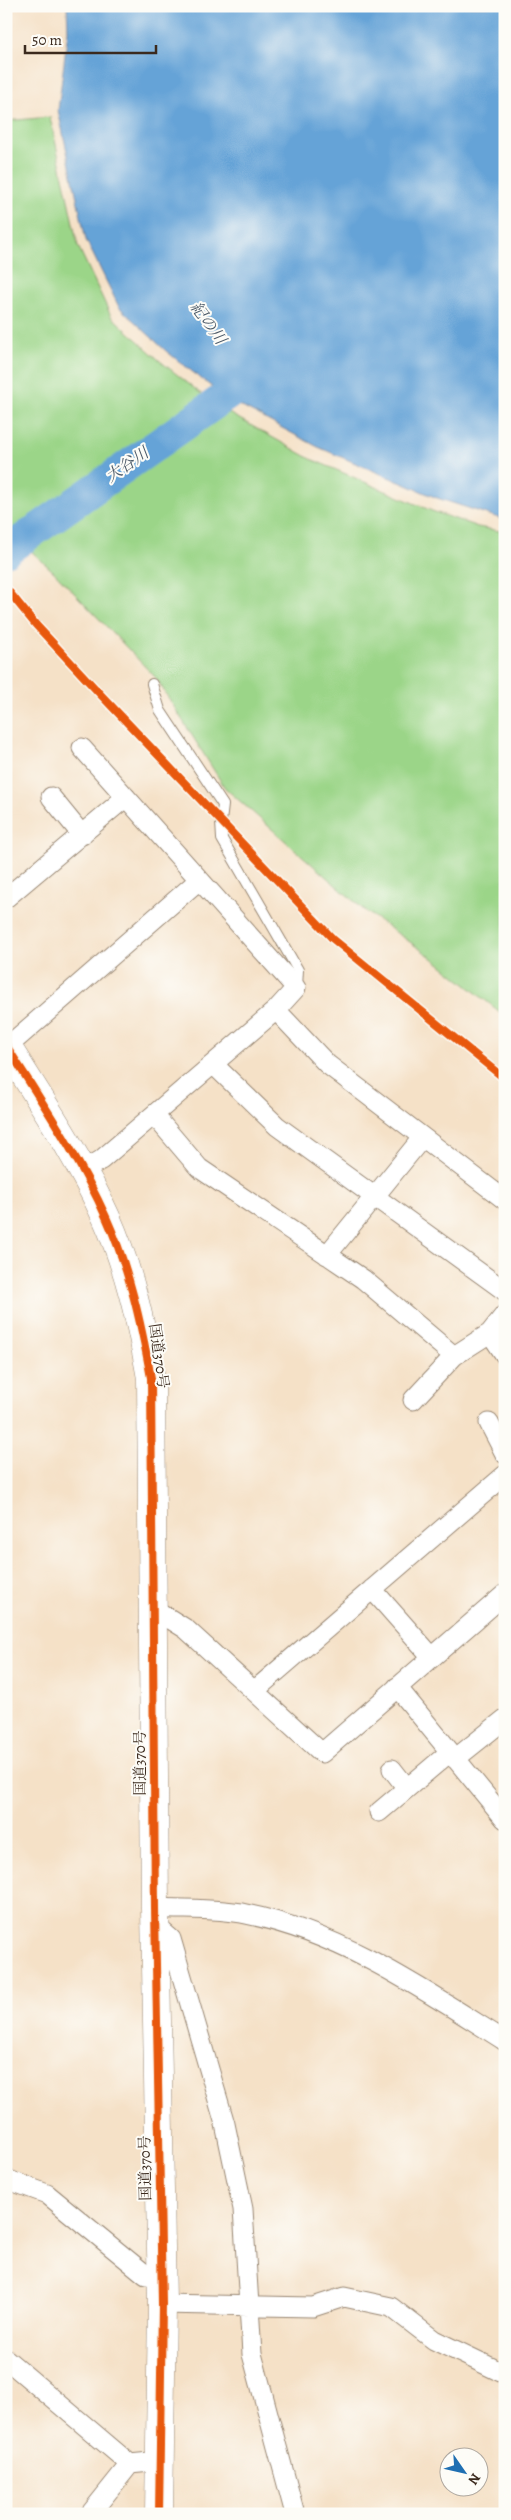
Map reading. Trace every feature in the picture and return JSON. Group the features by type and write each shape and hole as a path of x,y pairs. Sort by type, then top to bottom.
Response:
{"highway":[{"name":"国道370号","path":"7,1046 82,1171 106,1218 137,1305 151,1378 155,1916 162,2304 159,2514"}],"street":[{"path":"82,748 296,988 276,1010 154,1115 101,1160 82,1171"},
{"path":"51,797 82,835"},
{"path":"6,898 126,797"},
{"path":"7,1046 199,880"},
{"path":"276,1010 326,1064 505,1200"},
{"path":"213,1064 277,1126 505,1291"},
{"path":"154,1115 199,1168 362,1279 454,1356"},
{"path":"327,1255 422,1138"},
{"path":"413,1400 454,1356 490,1333 505,1314"},
{"path":"490,1333 505,1355"},
{"path":"489,1423 505,1454"},
{"path":"254,1691 505,1475"},
{"path":"372,1588 432,1657"},
{"path":"154,1609 186,1629 322,1753 505,1594"},
{"path":"397,1687 505,1819"},
{"path":"379,1812 407,1788 505,1719"},
{"path":"392,1769 407,1788"},
{"path":"155,1916 244,1914 294,1926 356,1953 417,1985 505,2041"},
{"path":"155,1916 171,1939 225,2124 243,2209 252,2354 294,2514"},
{"path":"6,2178 47,2194 146,2275 160,2276"},
{"path":"162,2304 313,2307 344,2297 391,2307 434,2340 505,2374"},
{"path":"6,2359 130,2464"},
{"path":"90,2514 130,2464 160,2461"}],"lane":[{"path":"152,684 160,710 223,804 220,822 222,839 298,970 296,988"}],"green space":[{"path":"50,117 78,246 111,316 160,361 218,407 311,459 432,511 478,527 505,532 505,1016 430,956 364,910 225,788 156,678 54,572 6,528 6,121"}],"water":[{"name":"紀の川","path":"67,6 505,6 505,520 437,498 318,447 227,399 166,351 119,307 86,240 58,110 68,31"}],"waterway":[{"name":"大谷川","path":"6,551 249,380"}],"cycle path":[{"path":"6,588 36,625 101,695 333,939 505,1079"},
{"path":"6,1045 72,1151 106,1217 128,1276 151,1378 155,1908 162,2304 159,2514"}]}
